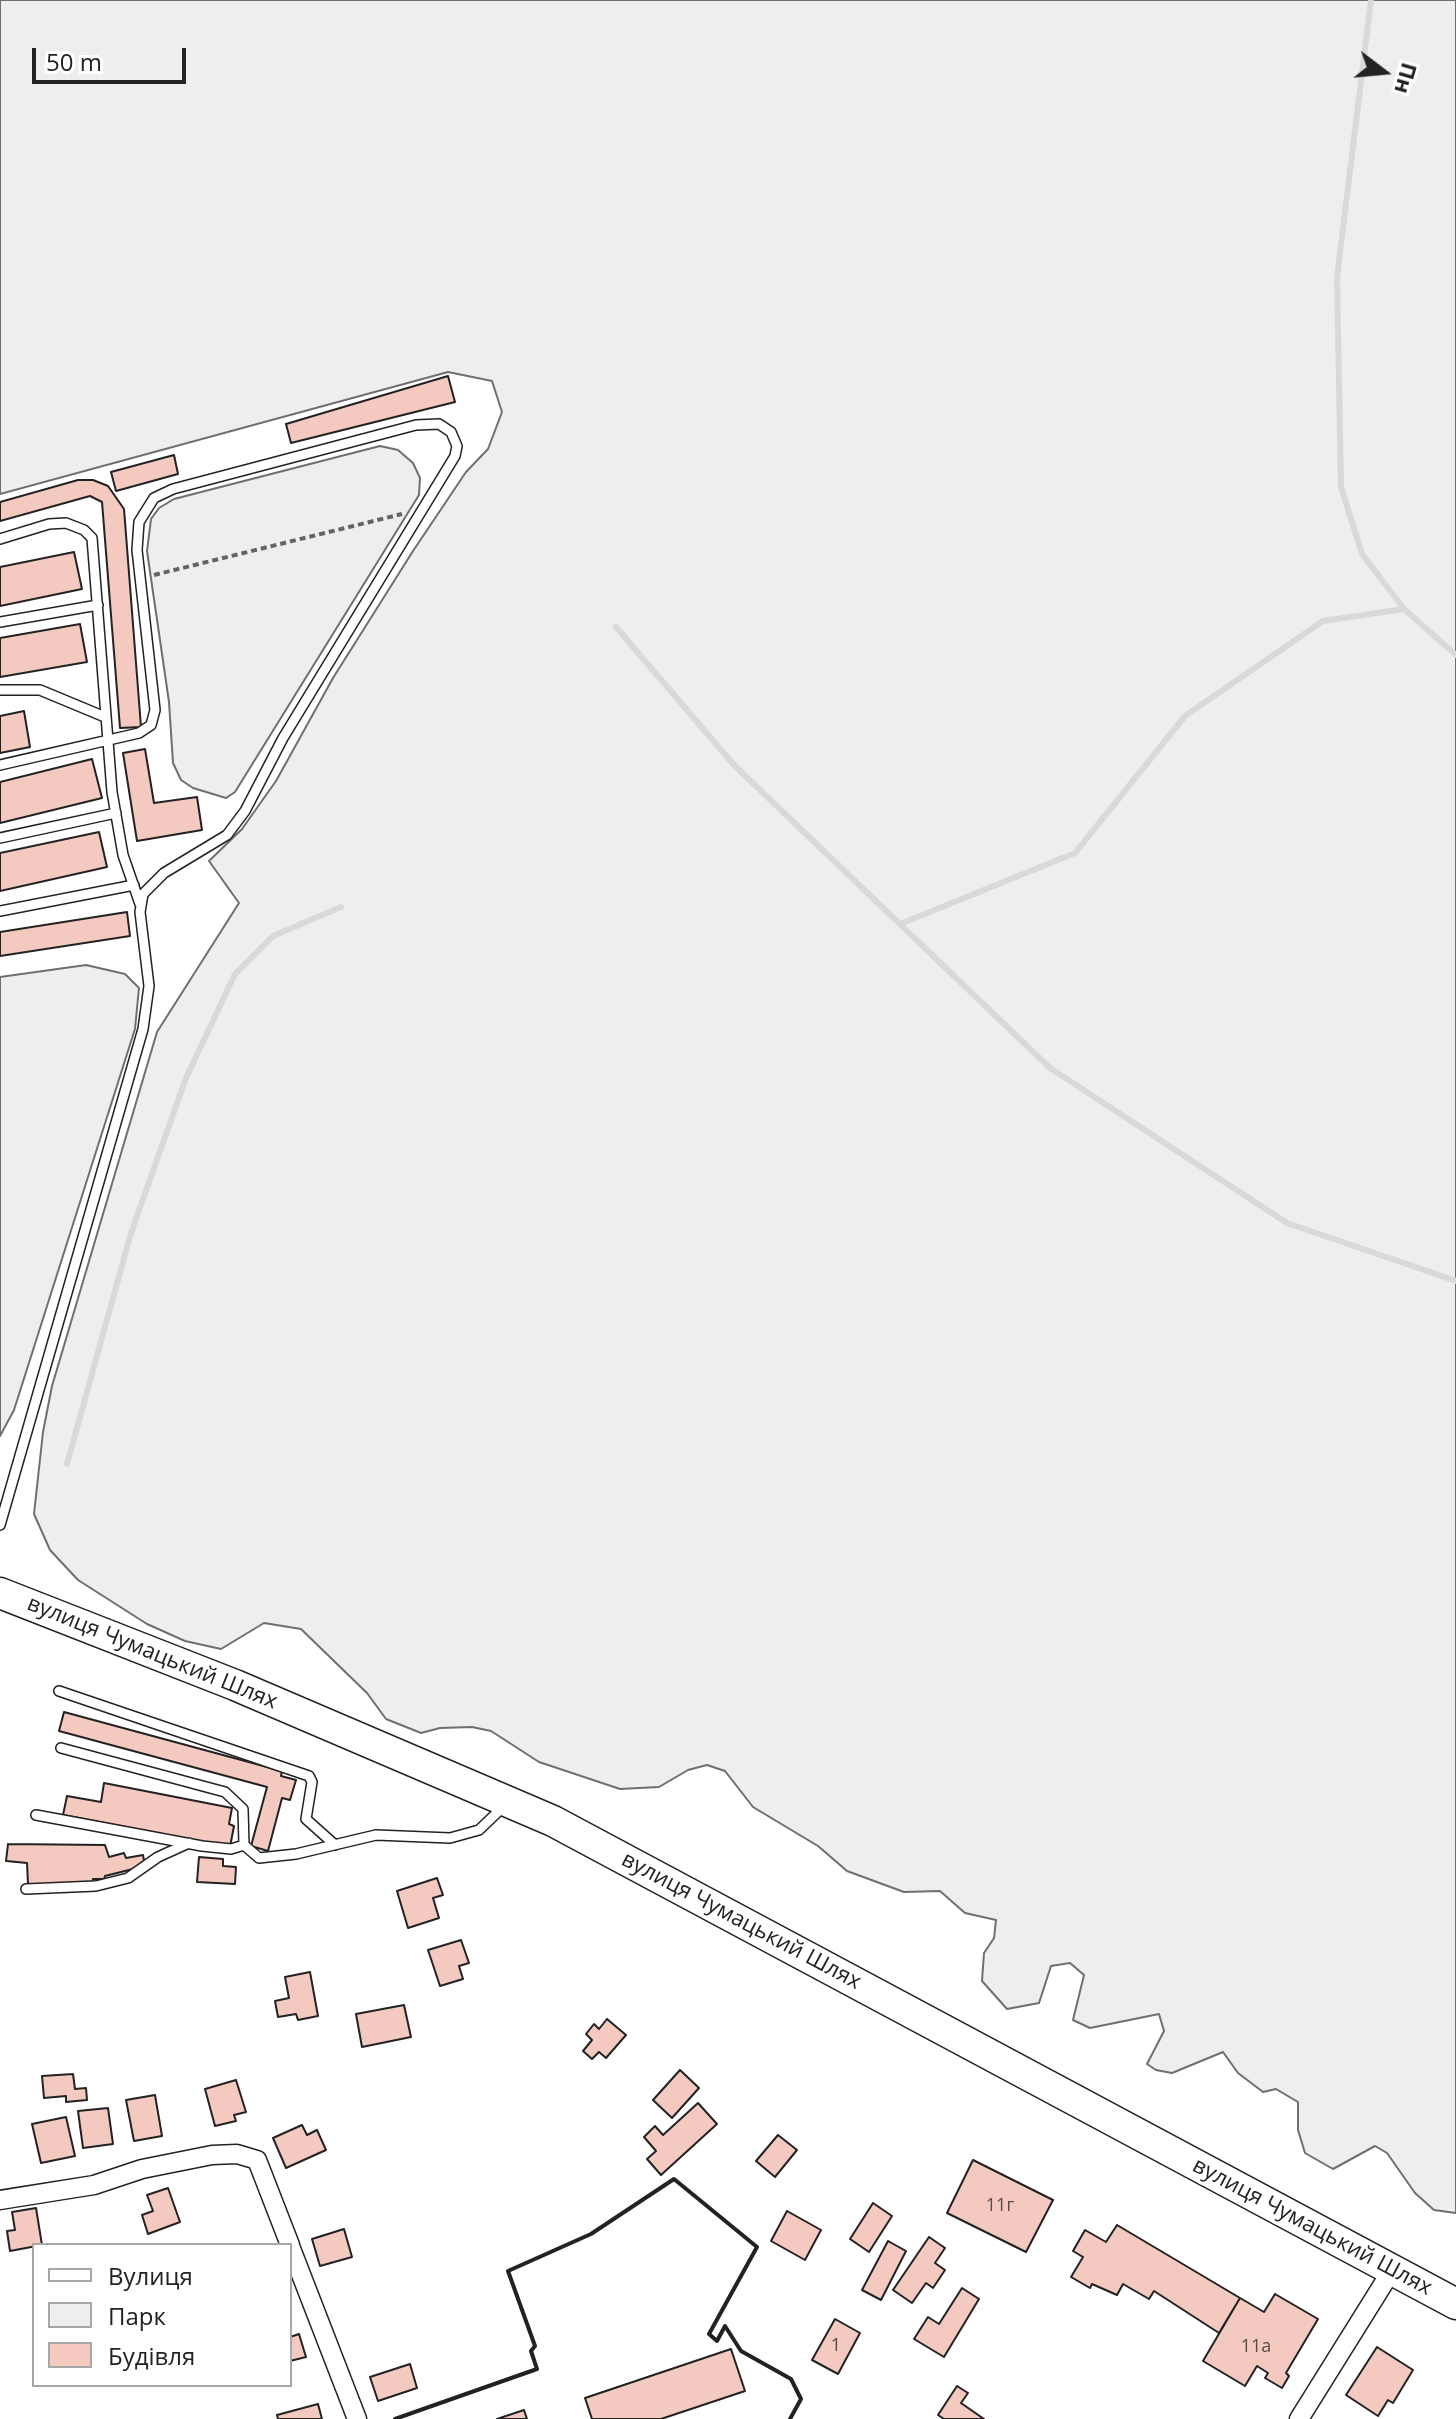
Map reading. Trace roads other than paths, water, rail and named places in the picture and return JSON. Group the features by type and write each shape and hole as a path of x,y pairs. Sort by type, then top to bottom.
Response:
{"highway":[{"name":"вулиця Чумацький Шлях","path":"0,1593 235,1685 509,1802 651,1872 1456,2304"}],"street":[{"path":"0,2200 94,2185 142,2169 212,2155 237,2154 257,2160 289,2243"},
{"path":"292,2250 357,2419"},
{"path":"1299,2419 1392,2270"}],"lane":[{"path":"0,765 146,731 154,720 137,532 143,512 154,498 173,489 430,423 446,427 457,446 455,456 283,738 237,822 227,835 164,873 143,894 140,904"},
{"path":"0,539 49,524 66,523 84,530 92,538 107,740 116,813 123,855 140,904 149,977 143,1029 0,1525"},
{"path":"0,622 98,605"},
{"path":"0,690 40,690 105,717"},
{"path":"0,838 116,813"},
{"path":"0,911 134,885"},
{"path":"59,1691 309,1776 312,1782 306,1819 335,1845"},
{"path":"61,1748 225,1792 243,1809 244,1845 259,1858 376,1835 450,1838 479,1830 509,1802"},
{"path":"36,1815 189,1843 231,1849 244,1845"},
{"path":"26,1889 96,1886 128,1878 158,1857 189,1843"}],"waterway":[{"path":"1371,0 1337,277 1341,487 1362,554 1404,609 1456,655"},
{"path":"900,924 1075,853 1185,716 1323,621 1404,609"},
{"path":"616,627 734,765 1050,1068 1287,1223 1456,1281"},
{"path":"67,1464 131,1233 186,1078 235,974 273,936 341,907"}]}
